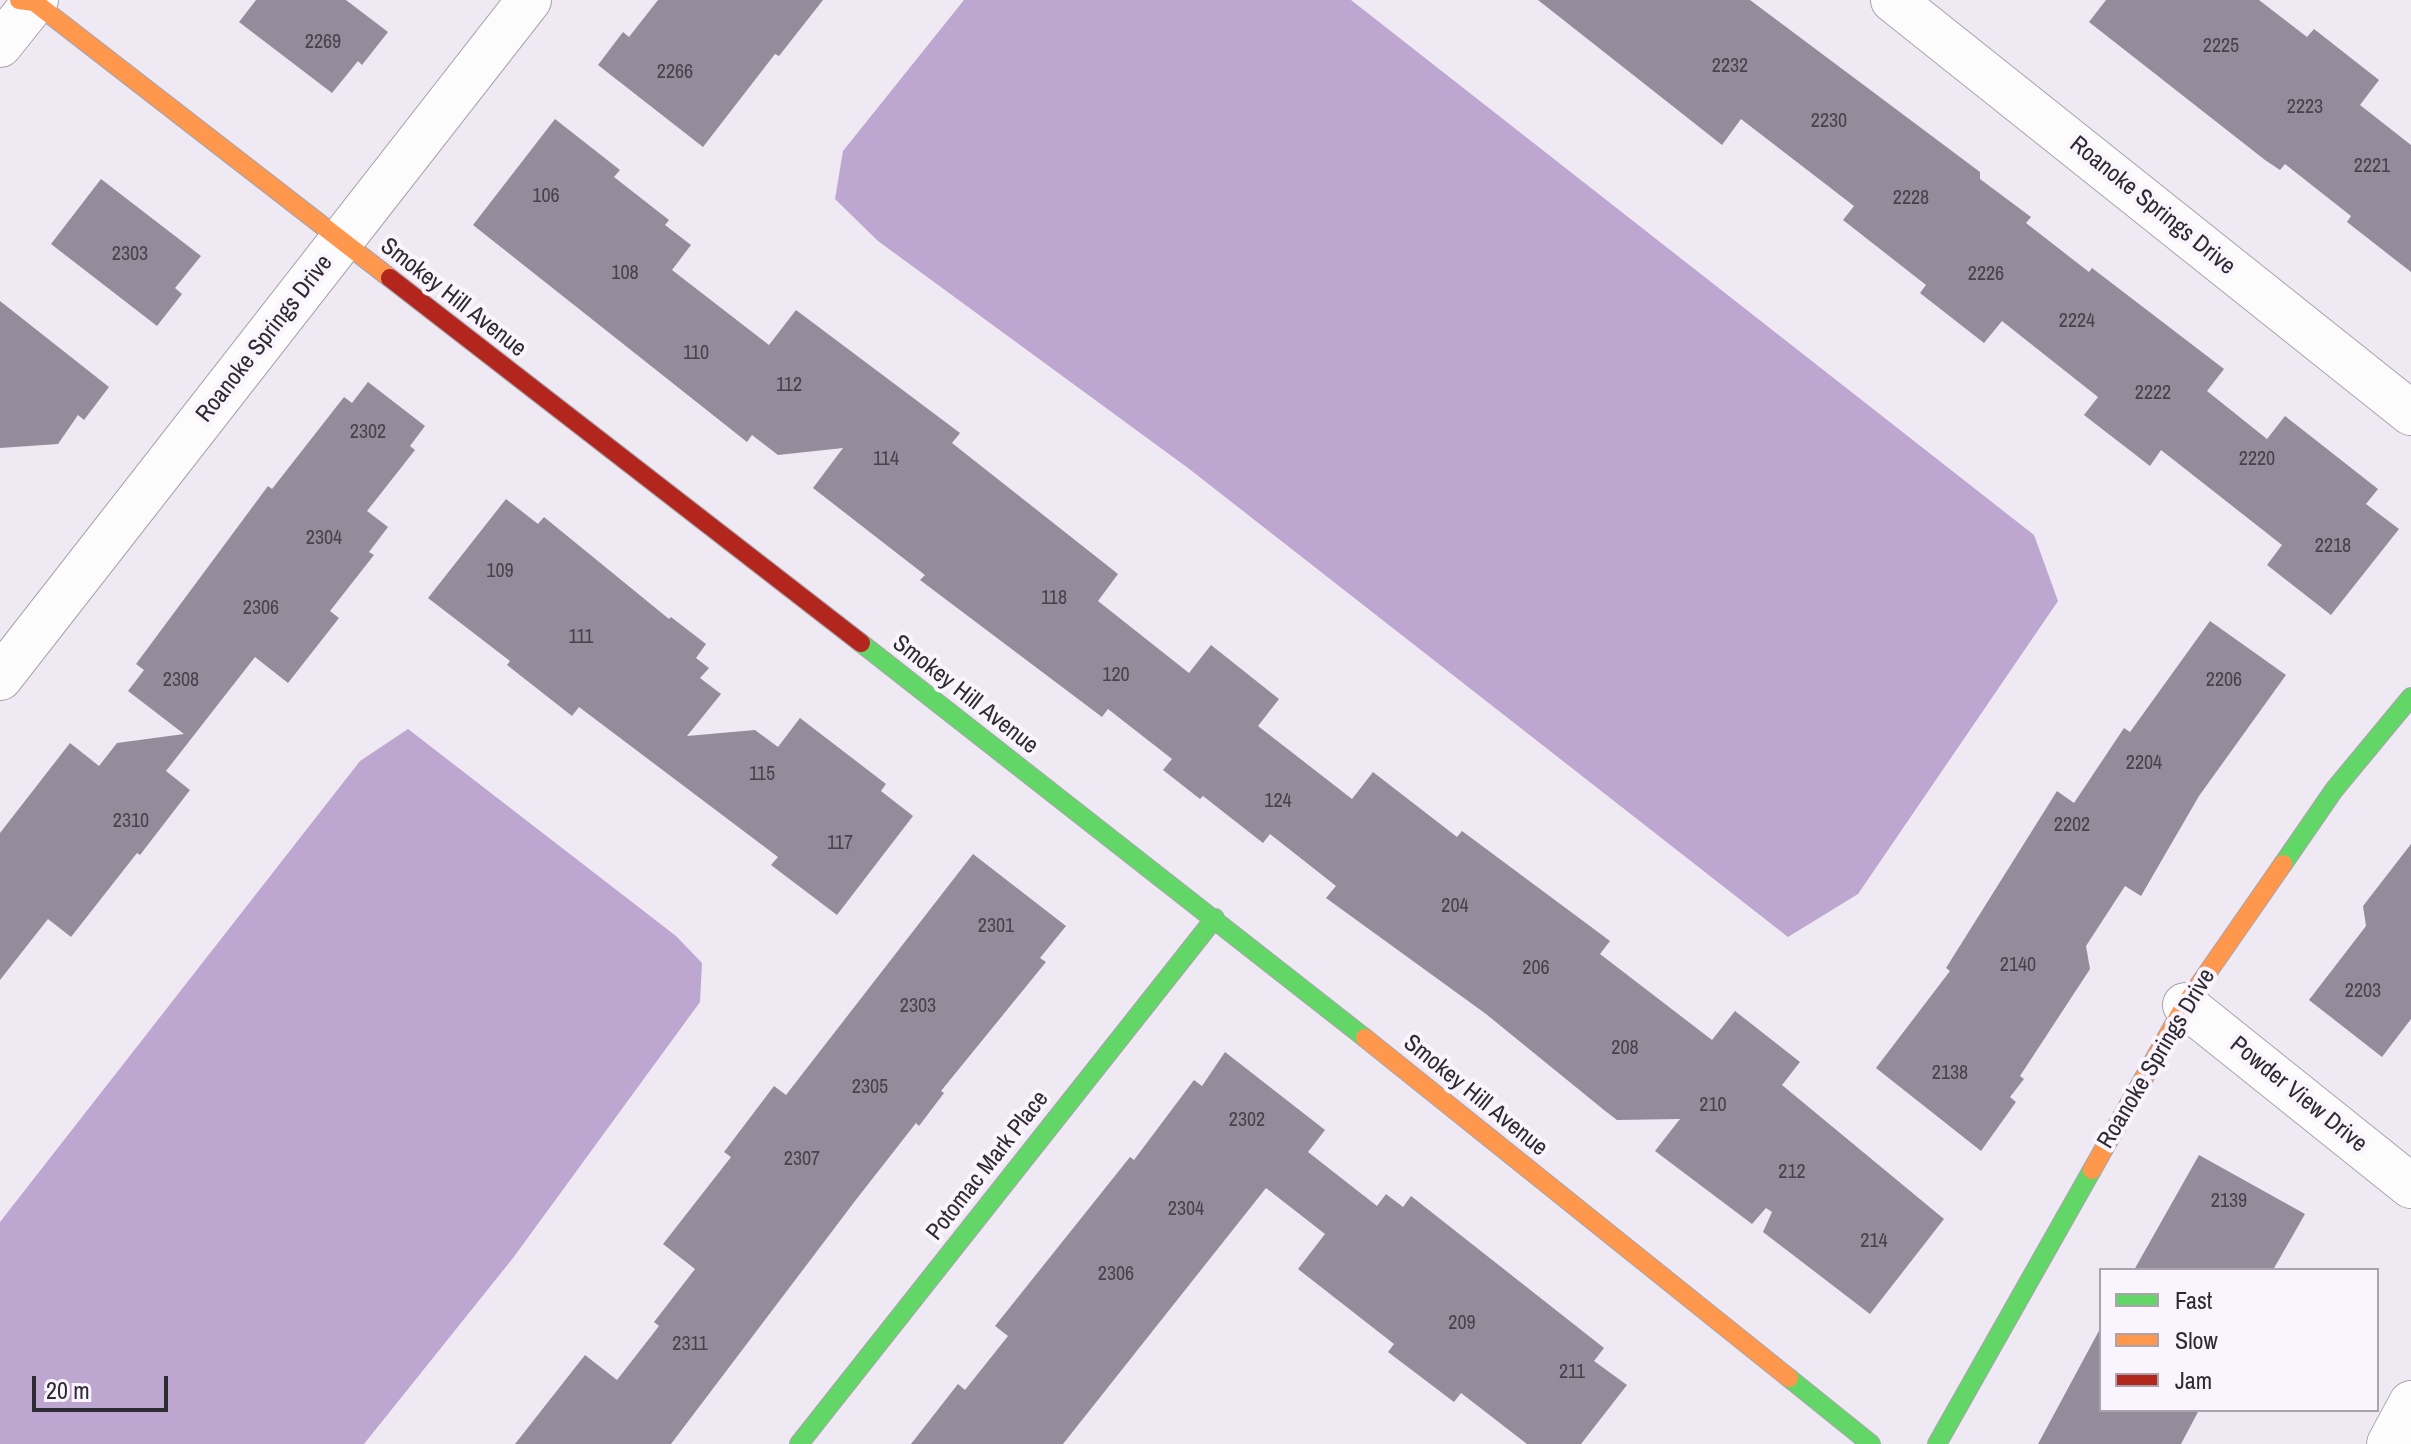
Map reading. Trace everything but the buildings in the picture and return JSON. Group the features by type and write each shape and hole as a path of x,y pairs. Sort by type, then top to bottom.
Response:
{"street":[{"name":"Roanoke Springs Drive","path":"0,678 529,0"},
{"name":"Roanoke Springs Drive","path":"1893,0 2411,413"},
{"name":"Smokey Hill Avenue","path":"30,1 1215,918 1871,1444"},
{"path":"0,45 30,1"},
{"name":"Roanoke Springs Drive","path":"1937,1444 2185,1005 2334,790 2411,697"},
{"name":"Potomac Mark Place","path":"799,1444 1215,918"},
{"name":"Powder View Drive","path":"2185,1005 2411,1186"},
{"path":"2389,1444 2411,1403"}],"shaded area":[{"path":"964,0 1351,0 2034,535 2058,601 1858,894 1788,937 1188,468 878,241 835,199 843,151"},
{"path":"408,729 676,936 702,963 700,1002 513,1258 364,1444 0,1444 0,1222 360,761"}],"traffic: fast":[{"path":"861,643 1365,1038"},
{"path":"2283,864 2334,790 2411,697"},
{"path":"799,1444 1215,918"},
{"path":"1937,1444 2092,1170"},
{"path":"1789,1378 1871,1444"}],"traffic: slow":[{"path":"19,0 34,2 390,278"},
{"path":"2092,1170 2185,1005 2283,864"},
{"path":"1365,1038 1789,1378"}],"traffic: jam":[{"path":"390,278 861,643"}]}
